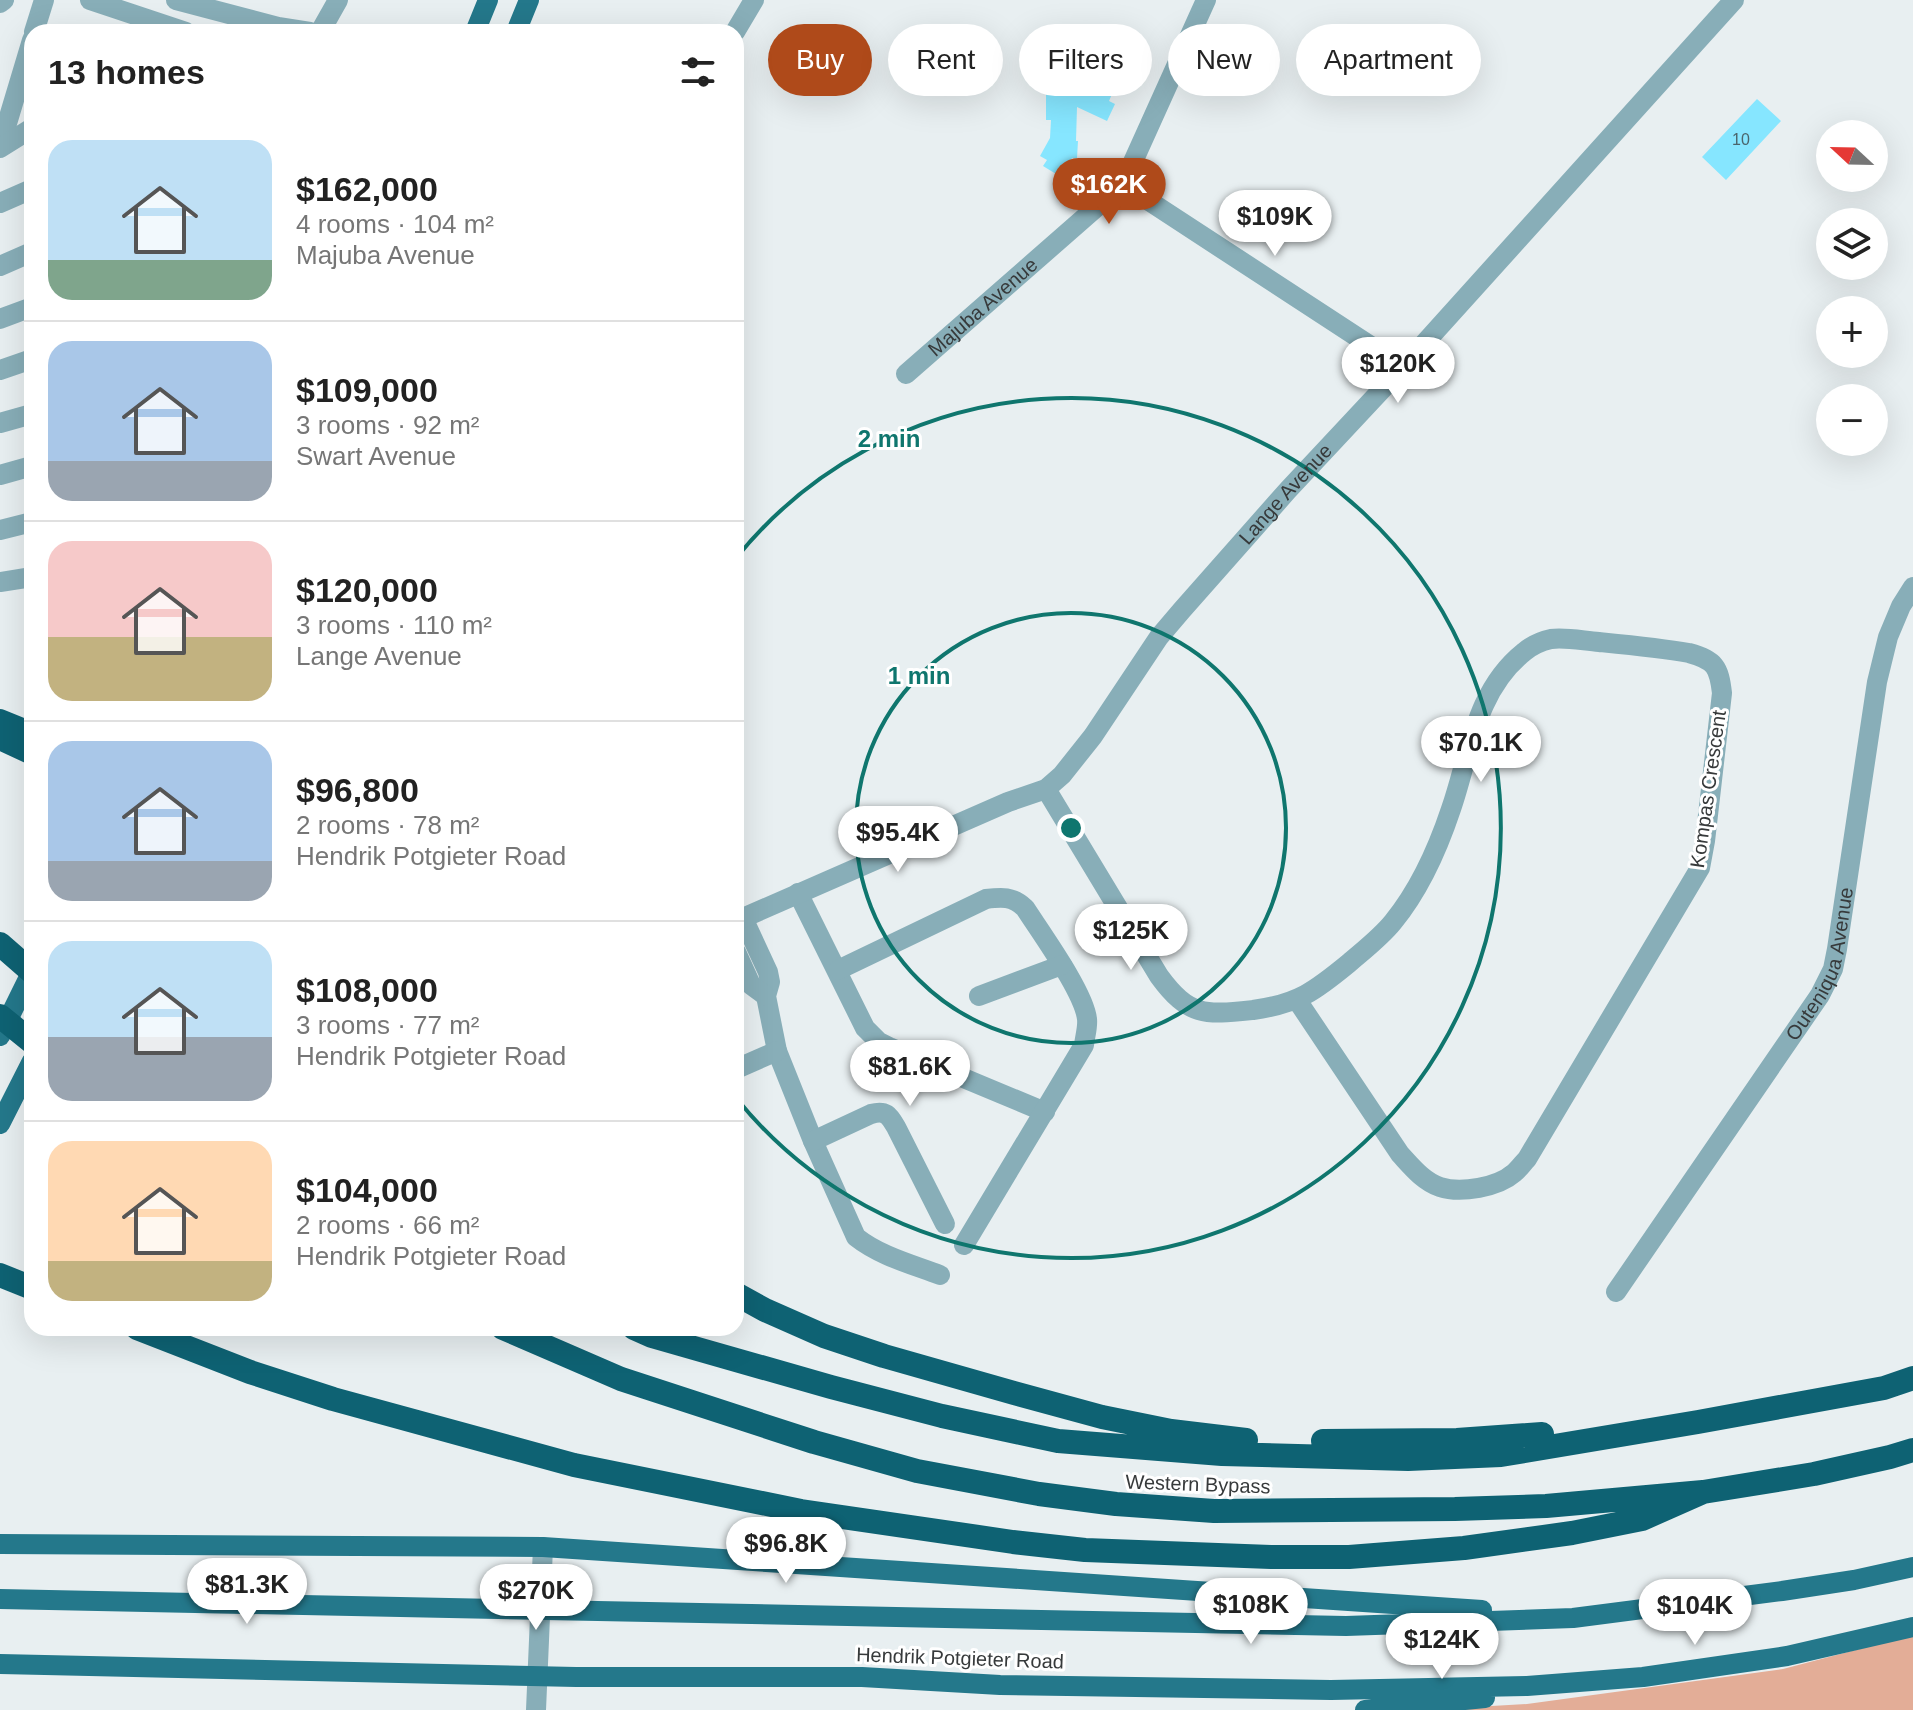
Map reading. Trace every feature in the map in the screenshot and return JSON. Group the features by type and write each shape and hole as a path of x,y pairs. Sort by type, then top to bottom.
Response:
{"highway":[{"path":"0,721 24,731"},
{"path":"0,738 24,749"},
{"path":"0,944 24,964"},
{"path":"0,1016 24,1036"},
{"path":"0,1275 24,1285"},
{"path":"744,1298 824,1336 884,1356 1102,1417 1171,1431 1252,1441 1457,1440 1698,1422"},
{"path":"158,1336 250,1372 333,1399 574,1465 801,1511 1056,1547 1257,1557 1349,1557 1426,1552 1609,1527 1642,1519 1703,1492"},
{"name":"Western Bypass","path":"522,1336 621,1379 814,1442 917,1471 1039,1494 1116,1504 1214,1511 1440,1510 1546,1506 1703,1492 1814,1474 1913,1450"},
{"name":"Western Bypass","path":"652,1336 942,1416 1058,1441 1222,1454 1408,1459 1501,1455 1884,1388 1913,1378"}],"main road":[{"path":"478,24 488,0"},
{"path":"519,24 529,0"},
{"path":"0,1036 24,987"},
{"path":"0,1124 24,1077"},
{"path":"0,1544 543,1547 1573,1618"},
{"name":"Hendrik Potgieter Road","path":"0,1599 1346,1626 1573,1618 1782,1591 1913,1567"},
{"name":"Hendrik Potgieter Road","path":"0,1664 576,1677 862,1677 1000,1685 1331,1690 1527,1686 1643,1677 1787,1656 1913,1627"},
{"path":"1365,1710 1473,1700 1527,1686"}],"street":[{"path":"36,24 44,0"},
{"path":"90,0 162,24"},
{"path":"176,0 267,24"},
{"path":"324,24 338,0"},
{"path":"740,24 754,0"},
{"name":"Majuba Avenue","path":"906,374 1123,184 1206,0"},
{"name":"Lange Avenue","path":"1046,789 1079,756 1159,637 1182,610 1734,0"},
{"path":"0,147 24,67"},
{"path":"0,147 24,133"},
{"path":"1123,184 1403,367"},
{"path":"0,203 24,199"},
{"path":"0,266 24,256"},
{"path":"0,319 24,310"},
{"path":"0,370 24,362"},
{"path":"0,423 24,416"},
{"path":"0,475 24,468"},
{"path":"0,530 24,524"},
{"path":"0,582 24,578"},
{"name":"Outeniqua Avenue","path":"1616,1292 1820,995 1833,969 1846,916 1877,682 1888,637 1913,587"},
{"name":"Kompas Crescent","path":"1046,789 1171,993 1204,1013 1270,1007 1297,1000 1328,979 1392,923 1406,904 1435,850 1452,808 1481,711 1500,678 1525,651 1552,639 1582,641 1689,653 1705,657 1716,666 1722,693 1700,868 1527,1159 1513,1175 1479,1188 1461,1190 1441,1187 1420,1176 1400,1154 1297,1000"},
{"path":"744,918 1008,802 1046,789"},
{"path":"798,893 865,1028 879,1042 1045,1112"},
{"path":"838,970 986,899 1008,897 1025,908 1062,965 1084,1007 1087,1021 1084,1045 964,1245"},
{"path":"744,927 768,972 770,982 766,996 777,1051 856,1237 881,1253 940,1275"},
{"path":"979,996 1062,965"},
{"path":"744,970 751,985 766,996"},
{"path":"744,1065 777,1051"},
{"path":"813,1141 871,1114 887,1114 945,1224"},
{"path":"536,1710 543,1547"}],"shaded area":[{"path":"1913,1635 1913,1710 1423,1710 1527,1704 1783,1669"}],"building":[{"path":"1046,96 1111,96 1109,101 1115,104 1107,121 1077,107 1077,158 1072,158 1061,177 1043,166 1047,160 1040,156 1050,138 1051,120 1046,120"},
{"path":"1757,99 1781,121 1726,180 1702,157"}]}
